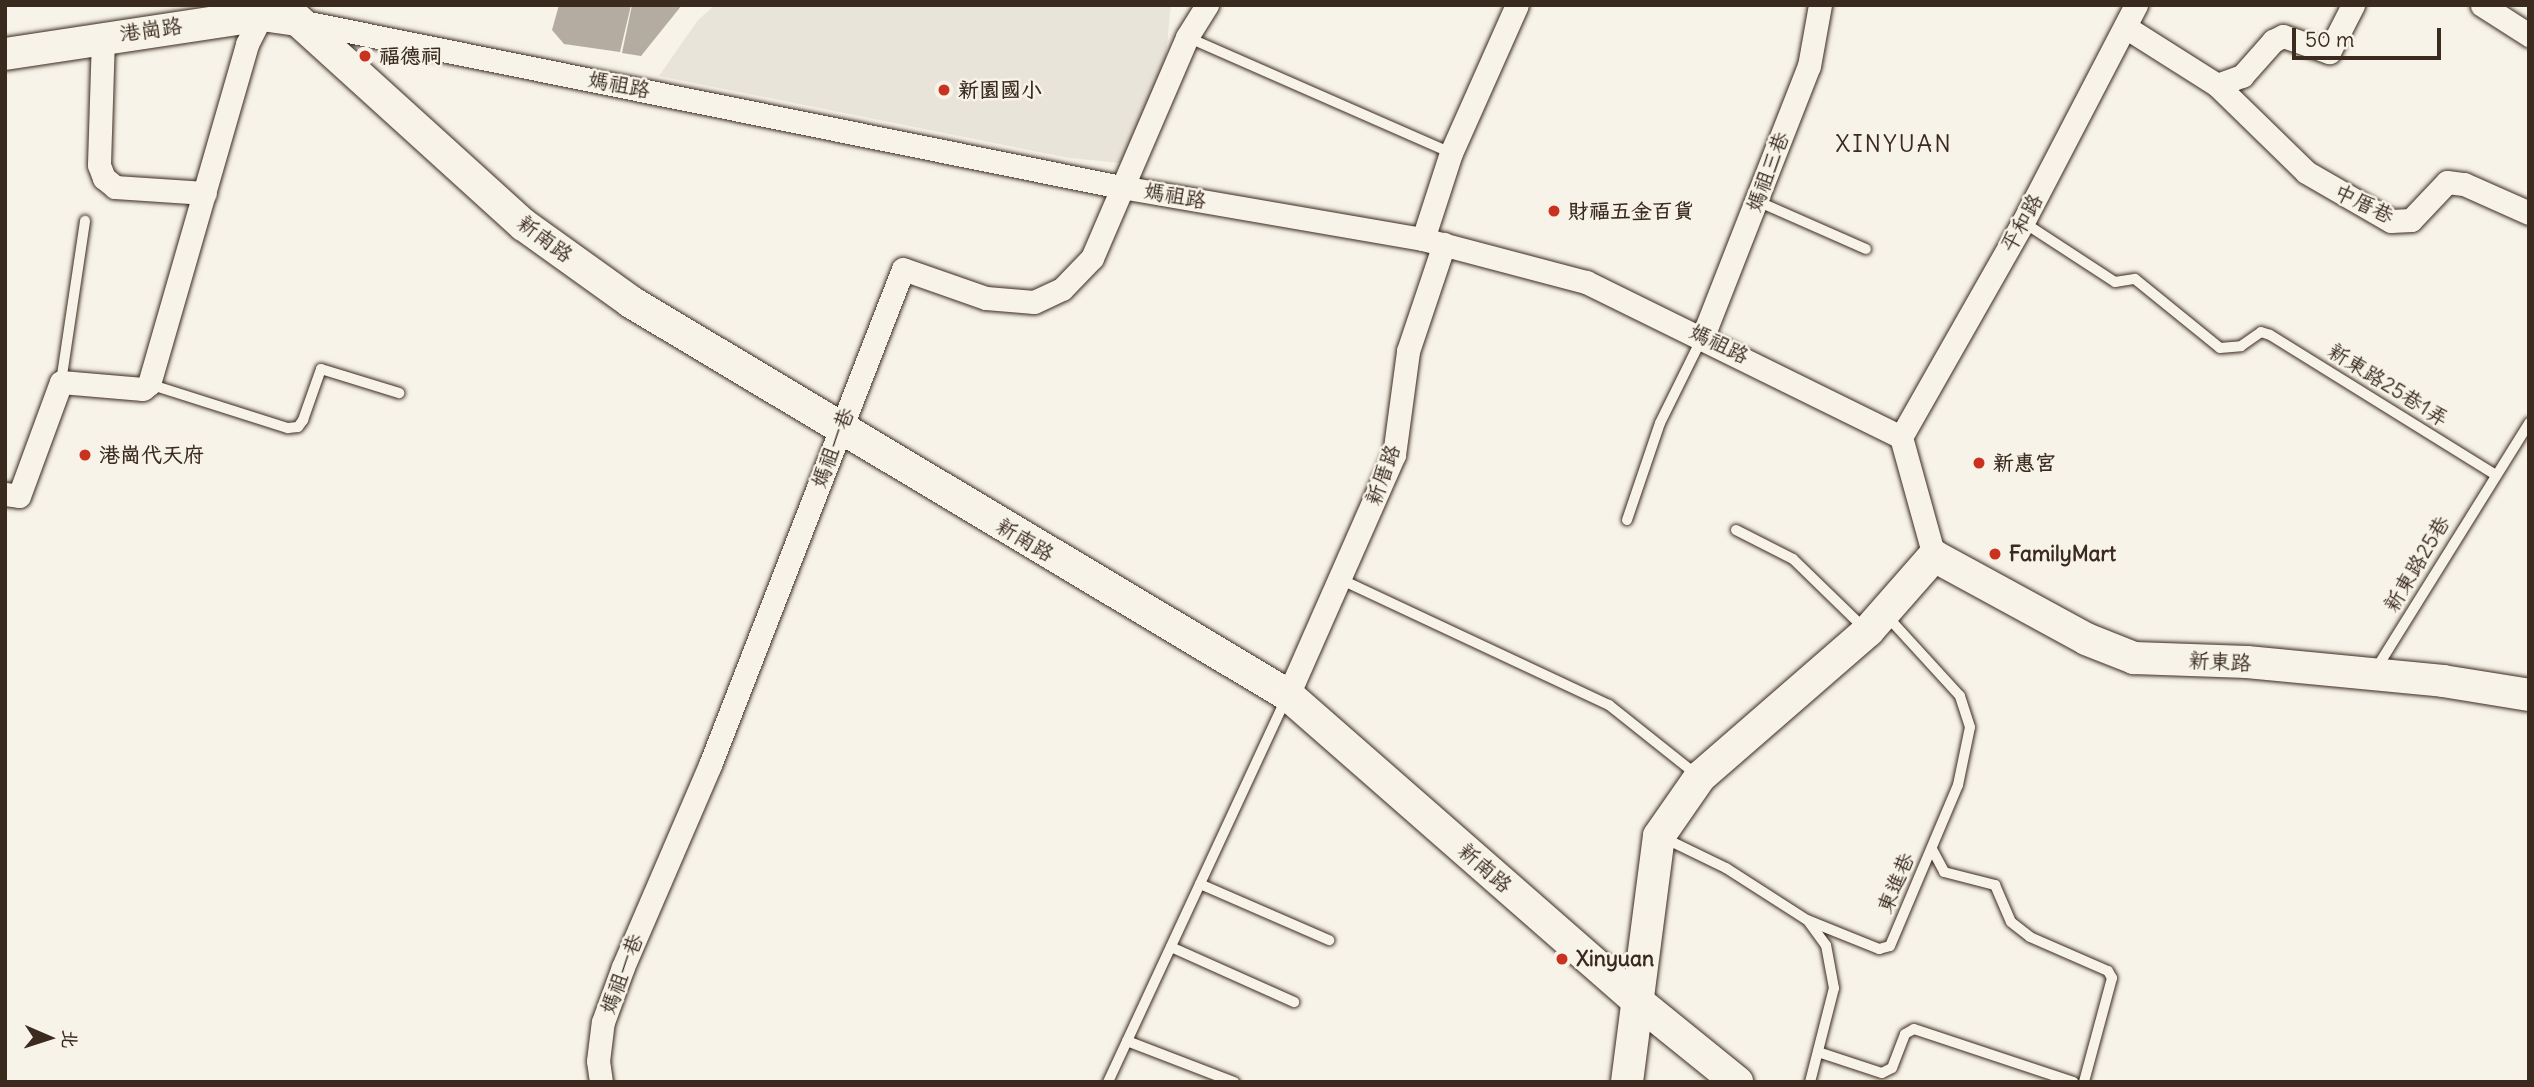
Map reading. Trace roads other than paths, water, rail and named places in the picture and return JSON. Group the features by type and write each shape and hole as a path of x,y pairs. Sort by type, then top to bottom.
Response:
{"street":[{"name":"媽祖一巷","path":"601,1082 598,1062 603,1022 623,967 710,765 903,269 986,298 1034,302 1062,289 1092,258 1187,37 1207,5"},
{"name":"新厝路","path":"1288,695 1342,580 1394,455 1408,351 1434,242 1451,153 1517,5"},
{"name":"媽祖三巷","path":"1703,336 1809,66 1820,5"},
{"name":"平和路","path":"1901,437 2023,222 2127,28 2136,5"},
{"path":"2217,85 2242,76 2273,41 2283,36 2329,52 2353,5"},
{"path":"2482,5 2529,35"},
{"path":"5,494 19,496 61,382 143,389 149,384 247,44 280,14"},
{"name":"港崗路","path":"5,54 103,37 280,14"},
{"name":"媽祖路","path":"280,14 1121,187 1434,242 1586,282 1703,336 1901,437"},
{"name":"新南路","path":"280,14 524,225 631,302 840,430 1288,695 1637,1001 1737,1082"},
{"name":"中厝巷","path":"2127,28 2217,85 2305,172 2390,221 2411,220 2447,182 2464,184 2529,213"},
{"path":"103,37 99,164 104,178 115,187 205,193"},
{"path":"1627,1082 1659,836 1700,778 1876,622 1934,556 1901,437"},
{"name":"新東路","path":"1934,556 2086,639 2134,658 2372,675 2529,695"}],"lane":[{"path":"1187,37 1451,153"},
{"path":"1757,201 1866,248"},
{"path":"61,382 85,221"},
{"name":"新東路25巷1弄","path":"2023,222 2115,282 2135,279 2220,348 2241,346 2261,332 2494,474"},
{"path":"1627,520 1660,423 1703,336"},
{"path":"149,384 288,428 298,427 303,420 321,369 400,393"},
{"name":"新東路25巷","path":"2372,675 2494,474 2529,423"},
{"name":"東進巷","path":"1659,836 1726,868 1807,920 1879,949 1890,946 1958,785 1970,727 1968,712 1937,668 1793,559 1736,530"},
{"path":"1342,580 1609,705 1700,778"},
{"path":"1108,1082 1288,695"},
{"path":"1932,849 1944,872 1995,885 2011,922 2030,937 2108,971 2112,978 2084,1082"},
{"path":"1200,884 1329,940"},
{"path":"1807,920 1826,945 1833,966 1834,988 1810,1082"},
{"path":"1171,947 1294,1002"},
{"path":"1818,1052 1882,1073 1892,1068 1905,1034 1914,1029 2073,1082"},
{"path":"1127,1041 1234,1082"}],"place":[{"name":"福德祠","path":"365,56"},
{"name":"新園國小","path":"944,90"},
{"name":"財福五金百貨","path":"1554,211"},
{"name":"港崗代天府","path":"85,455"},
{"name":"新惠宮","path":"1979,463"},
{"name":"FamilyMart","path":"1995,554"},
{"name":"Xinyuan","path":"1562,959"}],"district":[{"name":"XINYUAN","path":"1894,144"}]}
